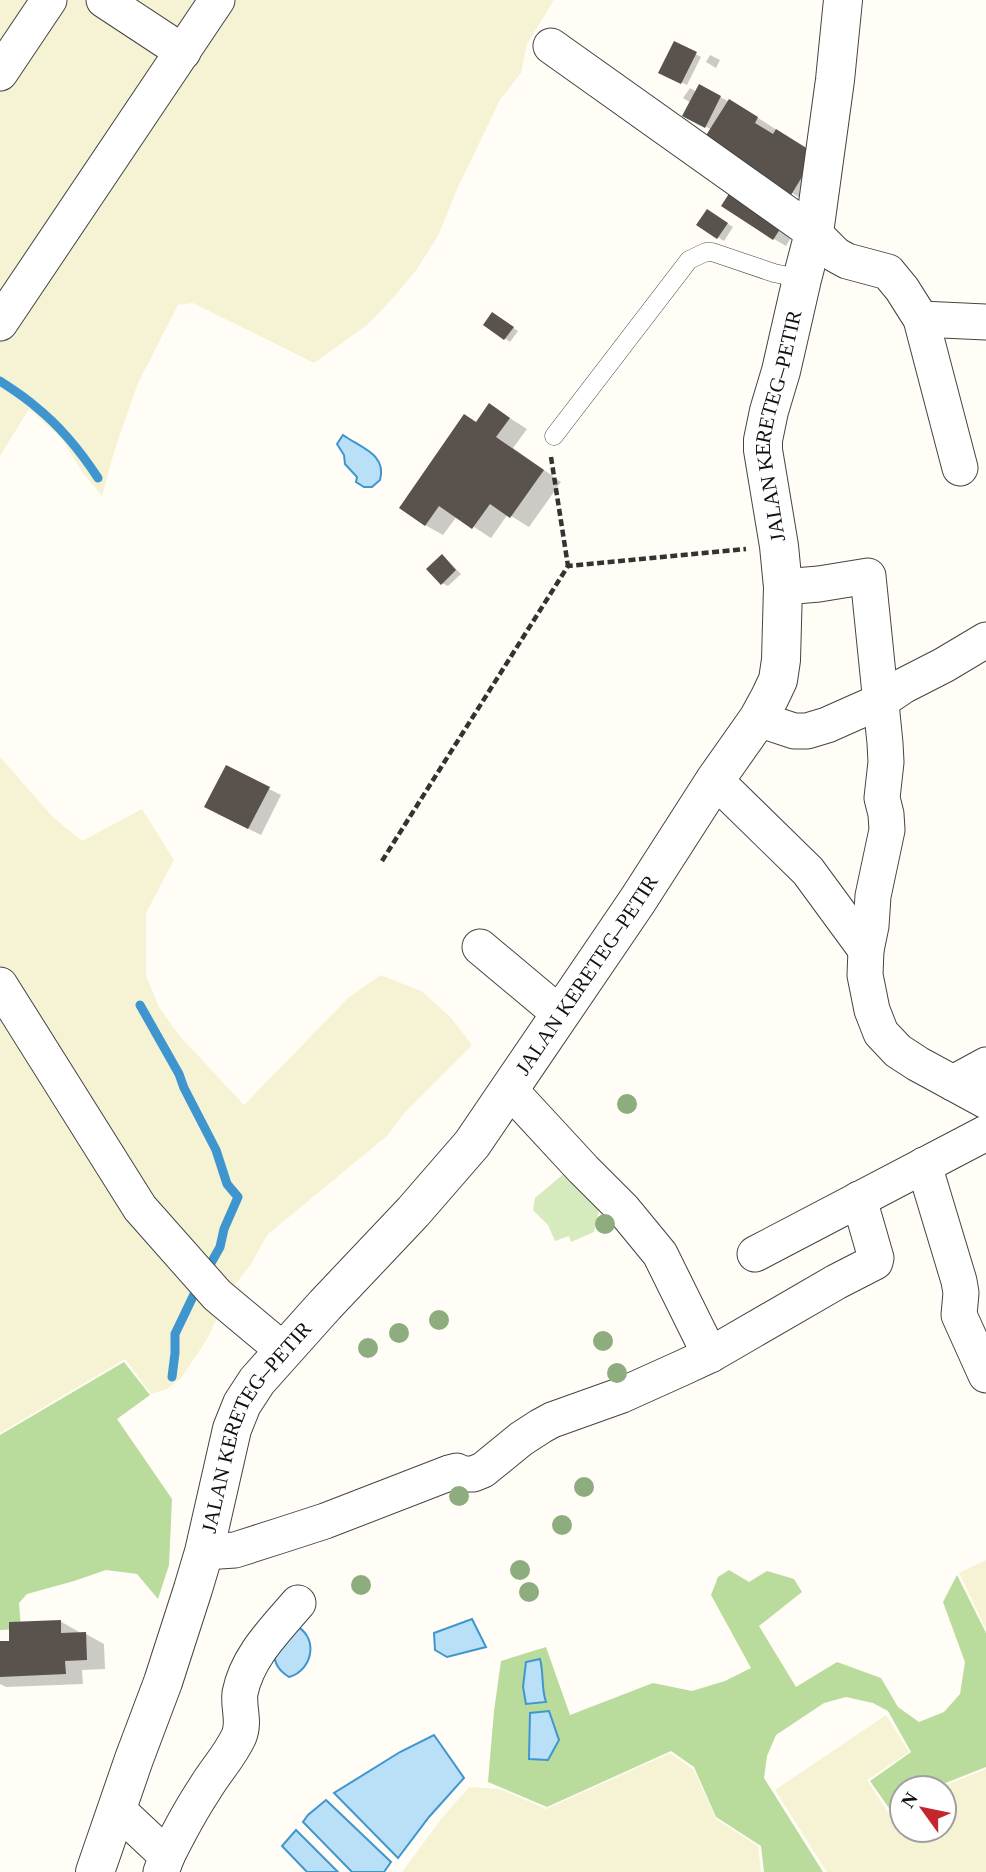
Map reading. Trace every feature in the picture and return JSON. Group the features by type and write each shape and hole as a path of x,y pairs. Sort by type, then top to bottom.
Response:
{"street":[{"path":"0,73 48,0"},
{"path":"104,0 183,52"},
{"path":"0,323 217,0"},
{"name":"JALAN KERETEG–PETIR","path":"95,1872 163,1682 204,1552 237,1415 242,1404 257,1381 324,1305 414,1212 472,1143 758,719 778,680 783,630 783,587 763,440 814,233 843,0"},
{"path":"551,46 814,233 836,255 847,261 888,272 921,319 960,468"},
{"path":"921,319 986,322"},
{"path":"783,587 868,576 886,762 883,798 887,830 873,896 866,950 865,975 872,1010 881,1033 898,1051 986,1101"},
{"path":"758,719 782,729 807,731 827,725 881,701 986,640"},
{"path":"715,780 808,871 866,950"},
{"path":"480,947 560,1014"},
{"path":"0,985 140,1208 217,1295 284,1351"},
{"path":"953,1083 986,1065"},
{"path":"509,1088 623,1209 660,1254 710,1354"},
{"path":"755,1254 986,1133"},
{"path":"925,1165 960,1281 959,1315 986,1375"},
{"path":"204,1552 235,1550 326,1521 449,1473 457,1471 473,1474 552,1420 649,1384 710,1354 875,1262 859,1199"},
{"path":"117,1809 164,1864 204,1788 239,1736 243,1725 240,1692 253,1659 298,1603"}],"lane":[{"path":"554,436 689,260 706,251 712,252 802,279"}],"path":[{"path":"382,861 568,566 550,448 554,436"},
{"path":"568,566 779,546"}],"shaded area":[{"path":"0,0 554,0 527,44 521,73 500,100 458,187 438,236 417,269 394,297 367,325 314,363 193,303 178,305 138,383 102,496 83,473 61,438 29,409 0,456"},
{"path":"0,757 53,817 82,841 142,809 174,860 146,913 146,976 159,1007 178,1034 244,1105 349,997 381,975 423,992 452,1019 472,1045 405,1112 387,1136 267,1235 251,1264 231,1290 206,1341 181,1378 167,1389 151,1394 125,1359 0,1433"},
{"path":"986,1560 986,1629 959,1573"},
{"path":"886,1715 909,1752 867,1780 888,1812 888,1844 958,1844 958,1780 986,1769 986,1872 827,1872 775,1790"},
{"path":"670,1753 694,1770 716,1819 758,1846 761,1872 402,1872 441,1819 469,1787 500,1789 546,1809"}],"green space":[{"path":"572,1167 599,1210 594,1232 571,1242 569,1236 555,1241 548,1225 533,1210 535,1198"},
{"path":"124,1362 150,1395 117,1419 172,1499 169,1565 158,1599 137,1574 106,1570 27,1594 19,1603 21,1629 0,1630 0,1435"},
{"path":"729,1570 749,1582 767,1571 794,1579 802,1592 759,1626 796,1687 837,1662 881,1678 898,1707 919,1722 944,1712 960,1694 965,1662 943,1602 957,1575 986,1633 986,1767 958,1778 958,1774 888,1774 888,1807 870,1781 911,1752 888,1711 873,1703 846,1697 824,1703 776,1735 767,1756 764,1778 823,1872 764,1872 761,1846 716,1817 694,1767 671,1751 547,1807 488,1782 501,1661 546,1647 570,1715 653,1683 692,1691 725,1681 751,1668 711,1595 718,1577"}],"water":[{"path":"343,435 371,453 380,464 380,480 372,487 364,487 356,482 357,477 345,464 344,455 337,444"},
{"path":"472,1619 486,1647 447,1657 435,1650 434,1633"},
{"path":"294,1625 307,1636 310,1652 304,1667 289,1677 278,1666 273,1651"},
{"path":"540,1659 546,1702 526,1704 523,1687 526,1662"},
{"path":"549,1711 559,1740 548,1760 529,1759 530,1713"},
{"path":"434,1735 464,1778 429,1817 398,1858 334,1793 400,1752"},
{"path":"326,1800 391,1862 384,1872 352,1872 303,1822"},
{"path":"296,1830 338,1872 307,1872 282,1846"}],"building":[{"path":"674,41 697,52 681,84 658,73"},
{"path":"699,84 721,96 705,128 682,116"},
{"path":"729,99 758,117 755,123 773,134 776,129 816,154 791,195 734,160 736,156 705,137"},
{"path":"732,189 784,223 773,240 721,206"},
{"path":"707,209 728,223 717,239 696,225"},
{"path":"492,312 514,327 504,340 483,325"},
{"path":"489,403 510,418 496,437 544,470 510,518 490,504 472,529 439,506 425,526 399,508 464,414 476,422"},
{"path":"442,554 456,570 441,585 426,569"},
{"path":"226,765 270,787 248,829 204,807"},
{"path":"61,1620 61,1633 86,1632 87,1660 65,1661 66,1674 0,1677 0,1641 9,1641 9,1622"}],"waterway":[{"path":"0,381 54,423 78,449 98,478"},
{"path":"140,1005 179,1074 216,1150 227,1184 238,1197 224,1229 220,1247 206,1272"},
{"path":"172,1377 175,1334 199,1284"}]}
